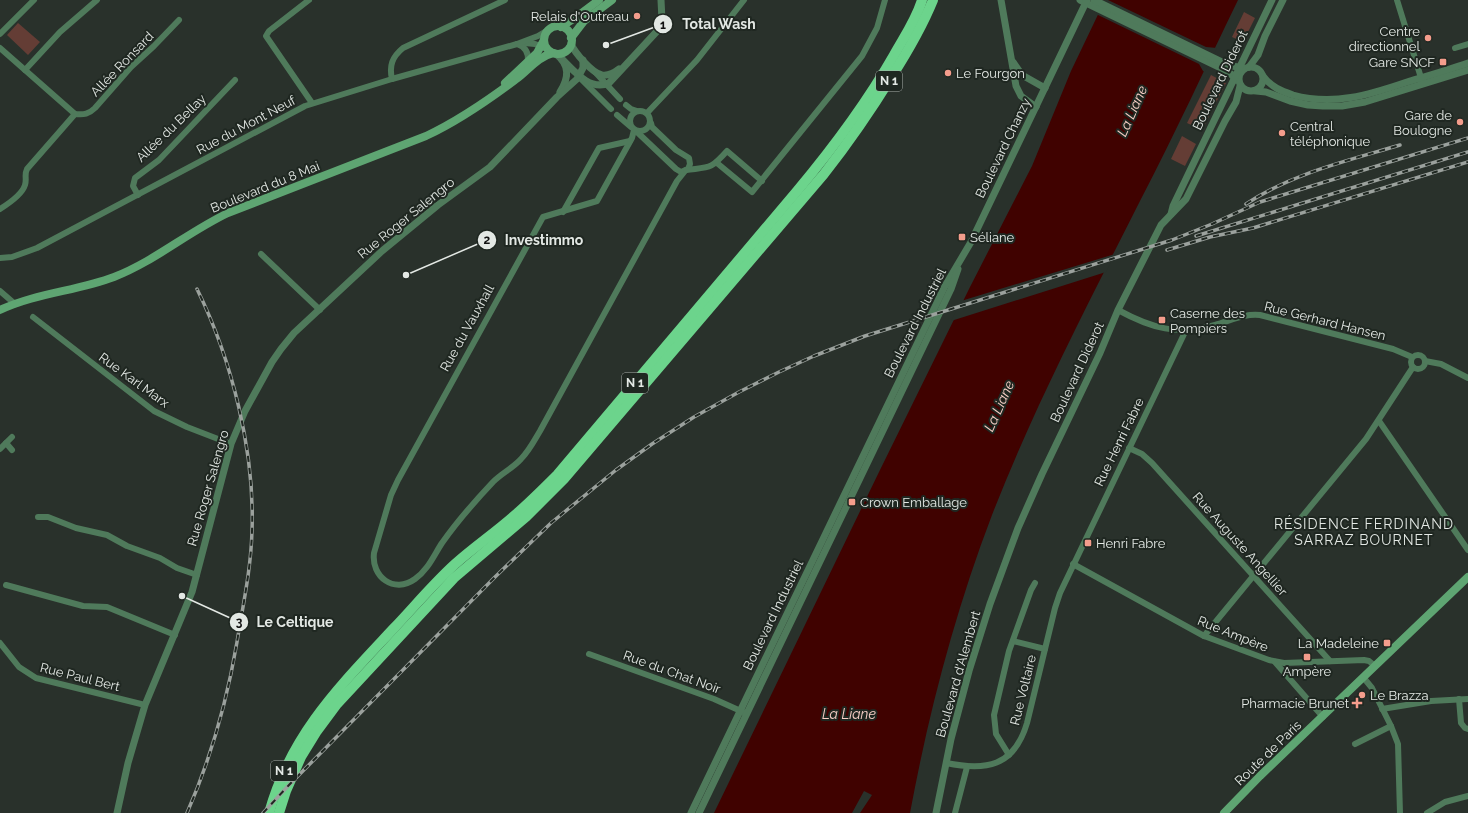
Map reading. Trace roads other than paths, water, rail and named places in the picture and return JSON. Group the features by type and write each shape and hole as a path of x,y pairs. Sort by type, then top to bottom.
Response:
{"highway":[{"name":"N 1","path":"269,813 277,787 286,767 334,694 449,570 526,505 557,475 826,156 864,104 909,28 922,0"},
{"name":"N 1","path":"279,813 309,734 448,583 468,564 526,517 564,479 805,196 844,148 880,97 920,29 933,0"}],"main road":[{"path":"599,0 575,18 561,26 555,26 548,30 545,35 548,49 565,52 578,28 584,21 612,0"},
{"path":"561,26 568,31 571,41"},
{"name":"Boulevard du 8 Mai","path":"491,96 538,52 548,49"},
{"name":"Boulevard du 8 Mai","path":"0,310 44,295 91,284 120,274 152,258 228,213 426,136 465,115 517,79 542,57 548,49"},
{"name":"Route de Paris","path":"1224,813 1246,790 1468,577"}],"street":[{"path":"0,34 34,0"},
{"path":"25,70 60,32 97,0"},
{"path":"309,0 269,31 266,36 312,103"},
{"path":"392,79 390,70 391,64 396,55 403,48 505,0"},
{"path":"579,76 593,84 606,84 613,80 661,26 662,0"},
{"path":"647,113 697,60 744,0"},
{"path":"717,163 752,192 862,56 879,24 885,0"},
{"path":"1080,0 1228,72 1245,90 1266,92 1294,102 1308,105 1335,106 1362,102 1468,63"},
{"name":"Boulevard Chanzy","path":"960,263 1087,0"},
{"path":"1094,0 1228,65 1257,68 1271,85 1283,92 1308,98 1328,100 1346,99 1468,70"},
{"name":"Boulevard Diderot","path":"1171,214 1173,206 1272,0"},
{"name":"Boulevard Diderot","path":"1262,74 1260,58 1265,36 1283,0"},
{"path":"1397,0 1422,81"},
{"path":"1001,1 1012,69 1017,89 1024,99 1036,107"},
{"name":"Allée Ronsard","path":"75,114 84,114 93,110 131,67 179,20"},
{"name":"Rue du Mont Neuf","path":"0,258 12,257 38,248 291,112 312,103 516,44 538,36 548,30"},
{"path":"571,41 576,52 620,99"},
{"name":"Rue du Mont Neuf","path":"516,44 531,43 548,49"},
{"path":"516,44 522,46 526,50 528,62"},
{"path":"1455,48 1468,44"},
{"name":"Boulevard Diderot","path":"1247,68 1256,58 1262,47"},
{"path":"0,48 75,114 27,169 24,188 15,198 0,209"},
{"path":"548,49 563,60 611,109"},
{"path":"1011,56 1016,68 1022,75 1045,88"},
{"name":"Rue Roger Salengro","path":"557,97 566,80 566,70 563,60"},
{"name":"Rue Roger Salengro","path":"117,813 128,763 144,705 191,596 231,444 245,411 261,380 277,354 294,333 390,243 487,169 579,76 583,68 584,60"},
{"path":"592,68 601,74 609,74 615,72 629,61"},
{"path":"1240,85 1239,75 1247,68"},
{"path":"1253,91 1262,84 1262,74"},
{"name":"Allée du Bellay","path":"138,195 133,186 135,178 159,160 235,80"},
{"name":"Boulevard Diderot","path":"1012,544 1040,480 1100,353 1118,310 1160,228 1186,199 1220,130 1232,110 1238,97 1240,85"},
{"name":"Boulevard Diderot","path":"1232,110 1253,91"},
{"path":"626,105 631,109 647,113 654,128 676,150 689,158 690,164 686,171"},
{"path":"637,111 633,113 630,118 630,123 634,129 640,132 646,130 650,122"},
{"path":"617,115 681,172 711,167 717,163 727,151 762,181"},
{"name":"Rue du Vauxhall","path":"634,129 630,141 597,201 543,217 391,495 374,553 375,568 382,578 393,584 403,584 414,580 424,570 445,538 490,485 522,458 540,431 677,181 686,171"},
{"path":"563,212 599,148 630,141"},
{"path":"261,254 320,310"},
{"name":"Boulevard Industriel","path":"699,813 743,712 945,286 960,263"},
{"path":"0,291 15,304"},
{"name":"Rue Gerhard Hansen","path":"1118,310 1159,328 1174,330 1186,330 1215,325 1246,315 1256,315 1393,349 1412,357"},
{"name":"Rue Karl Marx","path":"33,317 154,411 187,427 231,444"},
{"name":"Rue Henri Fabre","path":"1073,564 1186,330"},
{"path":"1419,354 1424,358 1425,362 1421,368 1417,369 1410,363 1412,357 1419,354"},
{"path":"1425,362 1441,364 1468,378"},
{"path":"1204,636 1366,439 1414,368"},
{"path":"1379,421 1468,550"},
{"path":"0,449 12,437"},
{"path":"6,443 12,450"},
{"name":"Rue Auguste Angellier","path":"1129,448 1142,454 1152,463 1330,661"},
{"path":"38,517 48,517 76,528 107,535 127,546 160,558 177,568 197,575"},
{"name":"Boulevard d'Alembert","path":"936,813 956,718 992,598 1012,544"},
{"name":"Rue Ampère","path":"1073,564 1204,636 1275,662 1284,663 1364,660 1369,661 1375,666"},
{"name":"Rue Voltaire","path":"946,763 967,767 991,765 1009,755 1020,741 1025,730 1058,598 1073,564"},
{"path":"1009,755 996,734 994,715 1007,660 1031,590 1035,583"},
{"path":"6,585 83,606 107,607 174,635"},
{"path":"1013,641 1045,649"},
{"name":"Rue Paul Bert","path":"0,643 19,667 36,678 144,705"},
{"name":"Rue du Chat Noir","path":"589,654 714,699 743,712"},
{"path":"1275,662 1323,717"},
{"path":"1364,677 1391,726 1399,748 1400,813"},
{"path":"1460,699 1461,723 1463,727 1468,729"},
{"path":"1382,709 1427,702 1468,699"},
{"name":"Boulevard Industriel","path":"691,813 743,712"},
{"path":"1355,744 1391,726"},
{"path":"955,813 967,767"},
{"path":"1427,813 1445,802 1468,796"}],"water":[{"name":"La Liane","path":"1105,0 1238,0 1166,150 1063,355 1008,475 966,588 944,662 917,775 910,813 860,813 872,795 864,791 852,813 714,813 879,472 970,287 1032,166 1071,71"}],"railway":[{"path":"263,813 495,577 551,523 616,470 652,444 694,417 779,372 814,356 865,336 1172,240 1260,202 1468,138"},
{"path":"1246,204 1264,193 1301,176 1400,145"},
{"path":"1196,236 1468,152"},
{"path":"1167,250 1210,237 1253,228 1468,162"},
{"path":"187,813 204,771 223,708 237,642 250,559 252,531 250,470 239,407 221,346 197,289"}],"place":[{"name":"Relais d'Outreau","path":"637,16"},
{"name":"Centre directionnel","path":"1428,38"},
{"name":"Total Wash","path":"606,45"},
{"name":"Gare SNCF","path":"1443,62"},
{"name":"Le Fourgon","path":"948,73"},
{"name":"Gare de Boulogne","path":"1460,122"},
{"name":"Central téléphonique","path":"1282,133"},
{"name":"Séliane","path":"962,237"},
{"name":"Investimmo","path":"406,275"},
{"name":"Caserne des Pompiers","path":"1162,320"},
{"name":"Crown Emballage","path":"852,502"},
{"name":"Henri Fabre","path":"1088,543"},
{"name":"Le Celtique","path":"182,596"},
{"name":"La Madeleine","path":"1387,643"},
{"name":"Ampère","path":"1307,657"},
{"name":"Le Brazza","path":"1362,695"},
{"name":"Pharmacie Brunet","path":"1357,703"}],"district":[{"name":"RÉSIDENCE FERDINAND SARRAZ BOURNET","path":"1364,532"}]}
